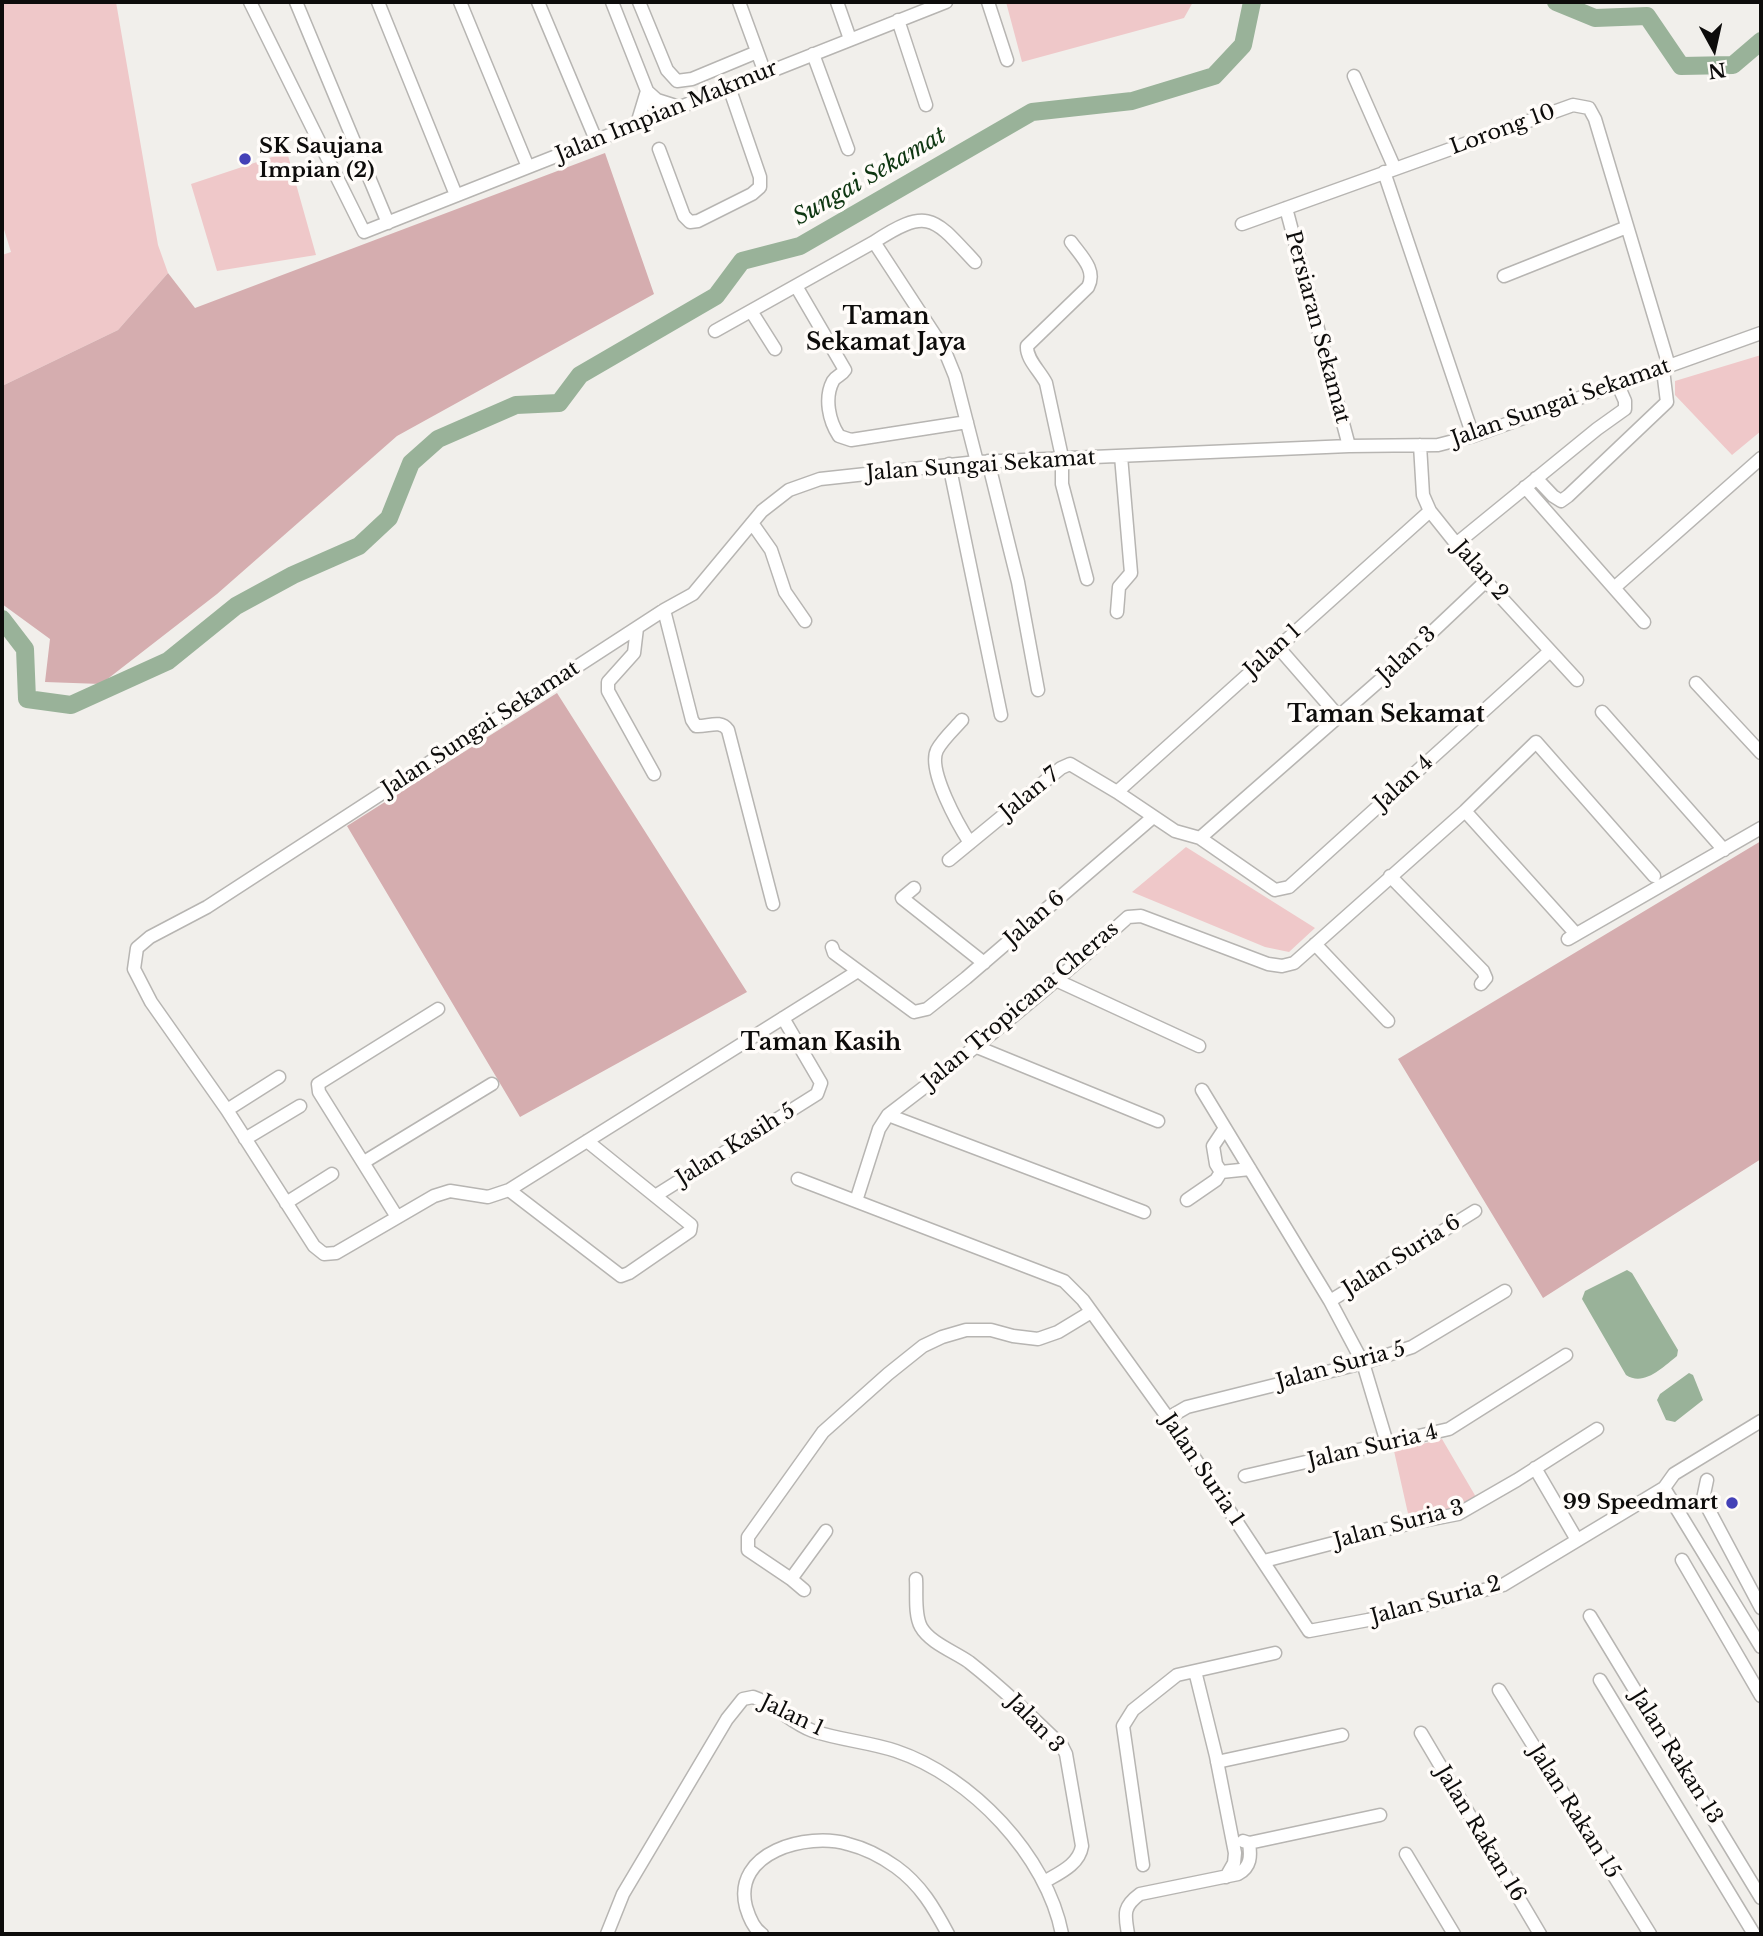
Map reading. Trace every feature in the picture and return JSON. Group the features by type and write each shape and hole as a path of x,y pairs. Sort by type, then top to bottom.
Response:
{"street":[{"name":"Jalan Impian Makmur","path":"250,2 364,232 938,3"},
{"path":"296,2 388,223"},
{"path":"378,2 456,195"},
{"path":"460,2 528,167"},
{"path":"538,2 596,140"},
{"path":"612,2 657,116"},
{"path":"639,2 667,70 677,80 692,79 757,52"},
{"path":"739,2 765,73"},
{"path":"838,2 850,39"},
{"path":"988,2 1007,60"},
{"path":"898,20 926,105"},
{"path":"813,54 848,149"},
{"path":"1354,76 1389,171 1473,436"},
{"path":"659,149 684,216 690,222 698,221 752,194 760,187 760,177 729,87"},
{"path":"648,91 657,100 679,107"},
{"path":"637,124 648,91"},
{"name":"Lorong 10","path":"1242,224 1573,105 1589,107 1595,118 1666,368 1667,402 1568,496 1561,500 1553,496 1536,478"},
{"name":"Persiaran Sekamat","path":"1286,208 1349,446"},
{"path":"715,331 911,221 932,222 943,227 975,262"},
{"path":"1504,276 1627,227"},
{"path":"874,242 944,349 955,376 1018,582 1038,690"},
{"path":"1071,242 1091,270 1092,279 1088,287 1027,346 1027,353 1046,383 1062,457 1062,484 1087,579"},
{"path":"796,286 845,370 832,382 828,403 835,430 842,438 851,440 967,422"},
{"path":"751,311 775,349"},
{"name":"Jalan Sungai Sekamat","path":"858,971 509,1190 488,1197 450,1191 433,1196 336,1254 324,1254 314,1246 227,1110 151,1002 134,969 137,948 150,937 207,907 664,610 693,594 762,511 789,489 820,479 949,464 1062,457 1438,445 1473,436 1761,333"},
{"path":"1456,544 1625,409 1625,401 1618,385"},
{"name":"Jalan 2","path":"1420,445 1423,495 1430,511 1486,581 1577,680"},
{"path":"1117,612 1119,587 1131,573 1121,456"},
{"path":"1614,588 1761,458"},
{"path":"949,464 1001,715"},
{"path":"1525,487 1644,622"},
{"name":"Jalan 1","path":"1117,792 1430,511"},
{"path":"752,523 771,550 785,592 805,621"},
{"name":"Jalan 3","path":"1200,838 1395,667 1486,581"},
{"path":"664,610 692,720 696,726 719,723 728,730 773,904"},
{"path":"637,628 634,653 608,682 608,691 654,774"},
{"path":"1278,647 1339,716"},
{"name":"Jalan 4","path":"1200,838 1275,890 1289,887 1550,651"},
{"path":"1696,682 1761,753"},
{"path":"1602,712 1724,850"},
{"path":"962,720 936,751 935,763 951,811 970,843"},
{"name":"Jalan Tropicana Cheras","path":"856,1201 879,1129 888,1115 1058,981 1128,917 1141,916 1268,964 1282,966 1294,963 1465,811 1536,742 1654,876"},
{"name":"Jalan 7","path":"949,860 1069,764 1117,792"},
{"path":"1117,792 1175,831 1200,838"},
{"path":"1465,811 1572,936 1761,828"},
{"name":"Jalan 6","path":"858,971 914,1012 927,1009 1152,818"},
{"path":"1390,876 1483,971 1486,978 1481,984"},
{"path":"914,888 902,898 984,963"},
{"path":"1315,944 1388,1021"},
{"path":"832,947 834,953 858,971"},
{"path":"1058,981 1199,1046"},
{"path":"397,1217 319,1092 318,1084 438,1009"},
{"name":"Jalan Kasih 5","path":"655,1196 817,1094 821,1083 783,1018"},
{"path":"977,1047 1158,1121"},
{"path":"227,1110 279,1077"},
{"path":"364,1162 492,1084"},
{"path":"1202,1090 1329,1301 1363,1363 1387,1443"},
{"path":"245,1139 300,1106"},
{"path":"888,1115 1143,1212"},
{"path":"1221,1172 1216,1164 1213,1146 1225,1128"},
{"path":"509,1190 621,1276 690,1231 691,1225 587,1141"},
{"path":"1221,1172 1250,1169"},
{"path":"1187,1200 1216,1180 1221,1172"},
{"path":"286,1203 332,1174"},
{"name":"Jalan Suria 1","path":"798,1179 1064,1280 1083,1300 1168,1418 1309,1631"},
{"name":"Jalan Suria 6","path":"1329,1301 1475,1211"},
{"name":"Jalan Suria 5","path":"1168,1418 1187,1406 1363,1363 1412,1347 1505,1291"},
{"path":"804,1590 748,1550 748,1537 823,1432 923,1346 942,1337 966,1331 991,1330 1038,1339 1058,1332 1091,1311"},
{"name":"Jalan Suria 4","path":"1245,1476 1444,1431 1566,1355"},
{"name":"Jalan Suria 2","path":"1309,1631 1368,1620 1503,1584 1664,1488 1674,1474 1761,1422"},
{"name":"Jalan Suria 3","path":"1264,1561 1407,1524 1458,1514 1597,1429"},
{"path":"1535,1468 1577,1540"},
{"path":"1707,1480 1703,1499 1761,1607 1744,1618"},
{"path":"1664,1488 1761,1647"},
{"path":"791,1579 826,1531"},
{"path":"1703,1551 1724,1538"},
{"path":"1682,1560 1761,1696"},
{"name":"Jalan 3","path":"916,1578 918,1614 922,1628 932,1638 968,1661 1022,1708 1062,1746 1066,1754 1082,1846 1081,1856 1070,1867 1044,1882"},
{"path":"1714,1615 1734,1602"},
{"name":"Jalan Rakan 13","path":"1590,1616 1761,1898"},
{"path":"1143,1865 1123,1726 1133,1710 1177,1675 1275,1653"},
{"path":"1195,1671 1235,1853 1234,1863 1226,1877"},
{"path":"1600,1680 1752,1931 1738,1934"},
{"path":"1611,1698 1632,1686"},
{"name":"Jalan Rakan 15","path":"1499,1690 1650,1934"},
{"name":"Jalan 1","path":"607,1934 623,1894 727,1719 743,1699 753,1697 813,1731 898,1752 950,1779 1001,1822 1022,1848 1044,1882 1062,1934"},
{"name":"Jalan Rakan 16","path":"1421,1733 1540,1934"},
{"path":"1217,1762 1342,1735"},
{"path":"1230,1834 1249,1843 1380,1815"},
{"path":"762,1934 757,1931 748,1913 743,1893 750,1871 765,1856 786,1845 821,1840 847,1843 897,1868 927,1896 948,1934"},
{"path":"1128,1934 1125,1912 1130,1901 1140,1894 1226,1877 1245,1870 1250,1860 1249,1843"},
{"path":"1406,1854 1454,1934"}],"shaded area":[{"path":"2,2 116,2 158,245 168,273 118,330 2,386 2,255 11,252 2,223"},
{"path":"1006,2 1193,2 1184,18 1022,62"},
{"path":"287,152 316,255 217,271 191,184"},
{"path":"605,153 654,294 397,436 217,594 101,684 45,682 50,639 2,604 2,386 118,330 168,273 195,308"},
{"path":"1761,355 1761,431 1732,455 1675,395 1675,381"},
{"path":"557,693 747,992 520,1117 347,826"},
{"path":"1761,841 1761,1159 1543,1298 1398,1059"},
{"path":"1186,847 1315,928 1289,952 1265,947 1132,892"},
{"path":"1627,1270 1632,1273 1678,1350 1677,1356 1659,1370 1640,1379 1626,1375 1582,1299 1585,1291"},
{"path":"1689,1373 1693,1375 1703,1400 1675,1422 1666,1420 1657,1400 1660,1394"},
{"path":"1442,1439 1476,1497 1457,1508 1409,1518 1394,1451"}],"waterway":[{"name":"Sungai Sekamat","path":"2,619 25,649 27,699 71,705 168,661 236,606 293,575 359,546 389,518 411,463 438,439 516,405 559,403 580,375 716,296 742,261 800,246 1032,112 1132,101 1214,76 1243,45 1252,2"},
{"name":"Sungai Sekamat","path":"1556,2 1595,18 1647,16 1681,66 1733,65 1761,41"}],"place":[{"name":"SK Saujana Impian (2)","path":"245,159"},
{"name":"99 Speedmart","path":"1732,1503"}],"district":[{"name":"Taman Sekamat Jaya","path":"886,331"},
{"name":"Taman Sekamat","path":"1386,716"},
{"name":"Taman Kasih","path":"821,1044"}]}
